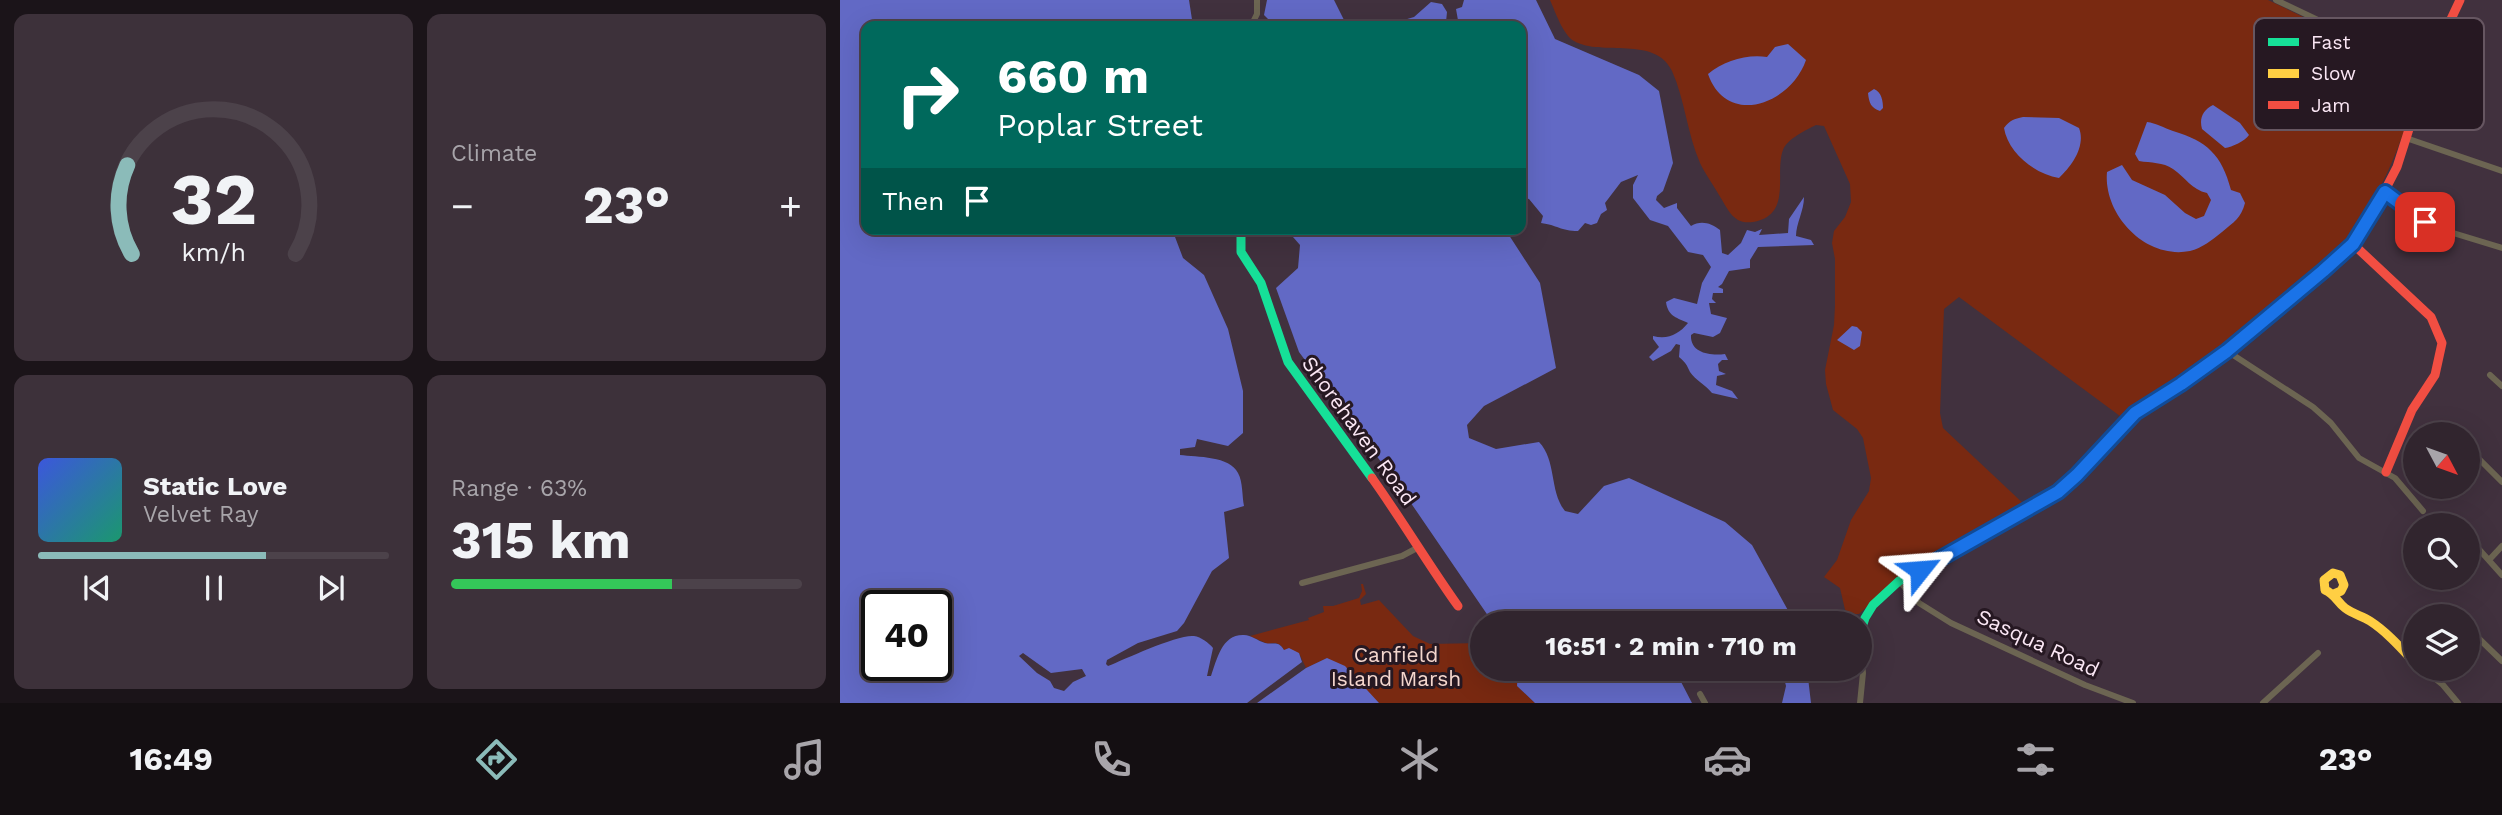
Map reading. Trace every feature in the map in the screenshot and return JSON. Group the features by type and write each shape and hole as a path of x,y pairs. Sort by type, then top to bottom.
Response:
{"street":[{"path":"1254,21 1257,14 1257,0"},
{"path":"2276,0 2314,18"},
{"path":"2452,18 2460,0"},
{"path":"1869,611 1899,582 2058,492 2135,413 2227,351 2353,244 2398,167 2409,130"},
{"path":"2406,138 2502,171"},
{"path":"2385,192 2416,216 2440,229 2502,248"},
{"name":"Shorehaven Road","path":"1241,235 1241,252 1261,283 1287,362 1399,515 1417,548 1458,606"},
{"path":"2353,244 2431,317 2442,343 2435,375 2412,410 2386,472"},
{"path":"2227,351 2313,407 2331,423 2359,458 2386,472 2408,491 2423,511"},
{"path":"2490,375 2502,386"},
{"path":"2480,460 2502,482"},
{"path":"2489,560 2502,546"},
{"path":"1302,583 1402,556 1417,548"},
{"path":"2480,550 2502,575"},
{"name":"Sasqua Road","path":"1899,582 1919,603 1951,623 2123,702 2133,703"},
{"path":"2334,594 2340,604 2385,632 2403,651"},
{"path":"2480,640 2502,661"},
{"path":"2263,703 2318,653"},
{"path":"1860,703 1862,681"},
{"path":"2438,681 2458,703"},
{"path":"1700,694 1705,703"}],"green space":[{"path":"1550,0 2268,0 2305,18 2254,18 2254,130 2404,130 2384,180 2347,239 2228,341 2124,419 1959,297 1944,309 1940,413 1943,428 2027,507 1912,569 1862,611 1845,611 1840,588 1824,577 1837,560 1851,520 1869,491 1871,478 1863,438 1857,429 1833,410 1826,384 1825,370 1835,306 1835,259 1832,243 1834,231 1845,217 1851,202 1850,184 1824,126 1816,125 1807,129 1785,146 1781,160 1780,192 1773,211 1765,218 1753,222 1741,221 1728,210 1700,163 1676,82 1664,60 1641,50 1586,45 1570,38"},
{"name":"Canfield Island Marsh","path":"1363,584 1366,594 1360,600 1361,605 1379,600 1413,636 1430,644 1470,643 1470,681 1517,681 1517,686 1535,703 1379,703 1327,658 1306,668 1299,653 1250,636 1309,620 1308,618 1324,612 1323,606 1333,606 1359,598"}],"water":[{"path":"840,0 1189,0 1192,21 861,21 861,235 1174,235 1183,258 1204,275 1228,329 1243,391 1243,433 1228,446 1197,439 1195,447 1180,449 1180,455 1221,460 1234,467 1241,481 1244,506 1224,512 1229,558 1212,571 1184,623 1177,631 1138,643 1107,660 1106,664 1108,666 1176,639 1194,636 1205,640 1213,648 1207,676 1211,676 1225,643 1244,635 1265,643 1278,644 1284,650 1289,648 1299,653 1302,662 1247,703 840,703"},
{"path":"1267,0 1334,0 1344,21 1270,21 1264,15"},
{"path":"1464,0 1536,0 1555,39 1639,75 1659,91 1673,163 1663,191 1656,200 1664,208 1677,203 1677,208 1691,226 1706,223 1720,230 1722,253 1728,255 1741,243 1747,230 1755,232 1762,229 1759,235 1788,233 1789,219 1804,197 1796,236 1811,240 1814,245 1758,247 1750,260 1750,268 1729,271 1718,287 1723,289 1723,293 1713,293 1712,299 1716,303 1709,303 1711,314 1727,318 1720,333 1713,337 1694,333 1691,335 1694,346 1702,352 1725,354 1728,360 1722,360 1718,364 1719,371 1726,374 1717,376 1716,385 1732,391 1738,399 1712,393 1695,378 1679,357 1680,345 1676,344 1671,351 1653,361 1649,357 1659,347 1653,336 1673,335 1688,323 1671,314 1666,302 1674,298 1697,304 1702,283 1711,267 1703,255 1688,252 1668,226 1650,220 1633,198 1633,185 1638,175 1621,182 1605,203 1607,210 1601,214 1597,223 1585,223 1578,231 1541,223 1543,216 1526,198 1526,21 1458,21 1456,9 1462,7"},
{"path":"1431,2 1442,4 1447,12 1446,21 1400,21 1414,17"},
{"path":"1788,44 1806,60 1787,88 1758,104 1743,105 1729,101 1717,91 1708,74 1736,59 1767,57 1775,47"},
{"path":"1874,89 1879,92 1882,100 1883,108 1880,111 1873,107 1869,100 1868,93"},
{"path":"2213,105 2240,123 2249,135 2225,148 2202,129 2203,115"},
{"path":"2023,117 2059,118 2079,128 2079,149 2069,168 2059,178 2032,167 2011,146 2004,128 2012,120"},
{"path":"2147,122 2185,135 2204,145 2223,167 2231,190 2240,193 2245,203 2233,222 2211,241 2194,250 2173,252 2143,241 2130,231 2112,203 2107,172 2122,165 2132,180 2165,195 2196,219 2204,216 2211,200 2207,193 2193,186 2169,167 2139,161 2135,154"},
{"path":"1291,235 1509,235 1540,283 1556,368 1484,406 1467,425 1469,438 1496,449 1539,442 1545,450 1557,494 1565,511 1578,514 1604,486 1629,478 1725,522 1752,545 1788,611 1485,611 1402,490 1299,352 1276,288 1298,268 1300,245"},
{"path":"1852,326 1862,332 1860,346 1854,350 1837,340"},
{"path":"1327,658 1345,666 1379,703 1257,703 1306,668"},
{"path":"1517,681 1681,681 1692,703 1535,703 1517,686"},
{"path":"1785,681 1808,681 1811,703 1782,703"}],"pier":[{"path":"1023,653 1051,673 1082,669 1086,676 1073,682 1064,691 1054,688 1050,681 1019,656"}],"traffic: fast":[{"path":"1241,235 1241,252 1261,283 1288,362 1372,478"},
{"path":"1869,611 1899,581 1984,536 2058,492 2135,413 2186,380"}],"traffic: slow":[{"path":"2334,594 2341,591 2344,585 2340,575 2333,573 2324,580 2325,590 2345,608 2382,630 2403,650"}],"traffic: jam":[{"path":"2452,18 2460,0"},
{"path":"2186,380 2227,351 2353,244 2369,221 2397,167 2409,130"},
{"path":"2353,244 2431,317 2442,343 2435,375 2412,410 2386,472"},
{"path":"1372,478 1458,606"}],"route":[{"path":"1920,570 2058,492 2135,413 2227,351 2353,244 2385,192 2425,222"}]}
